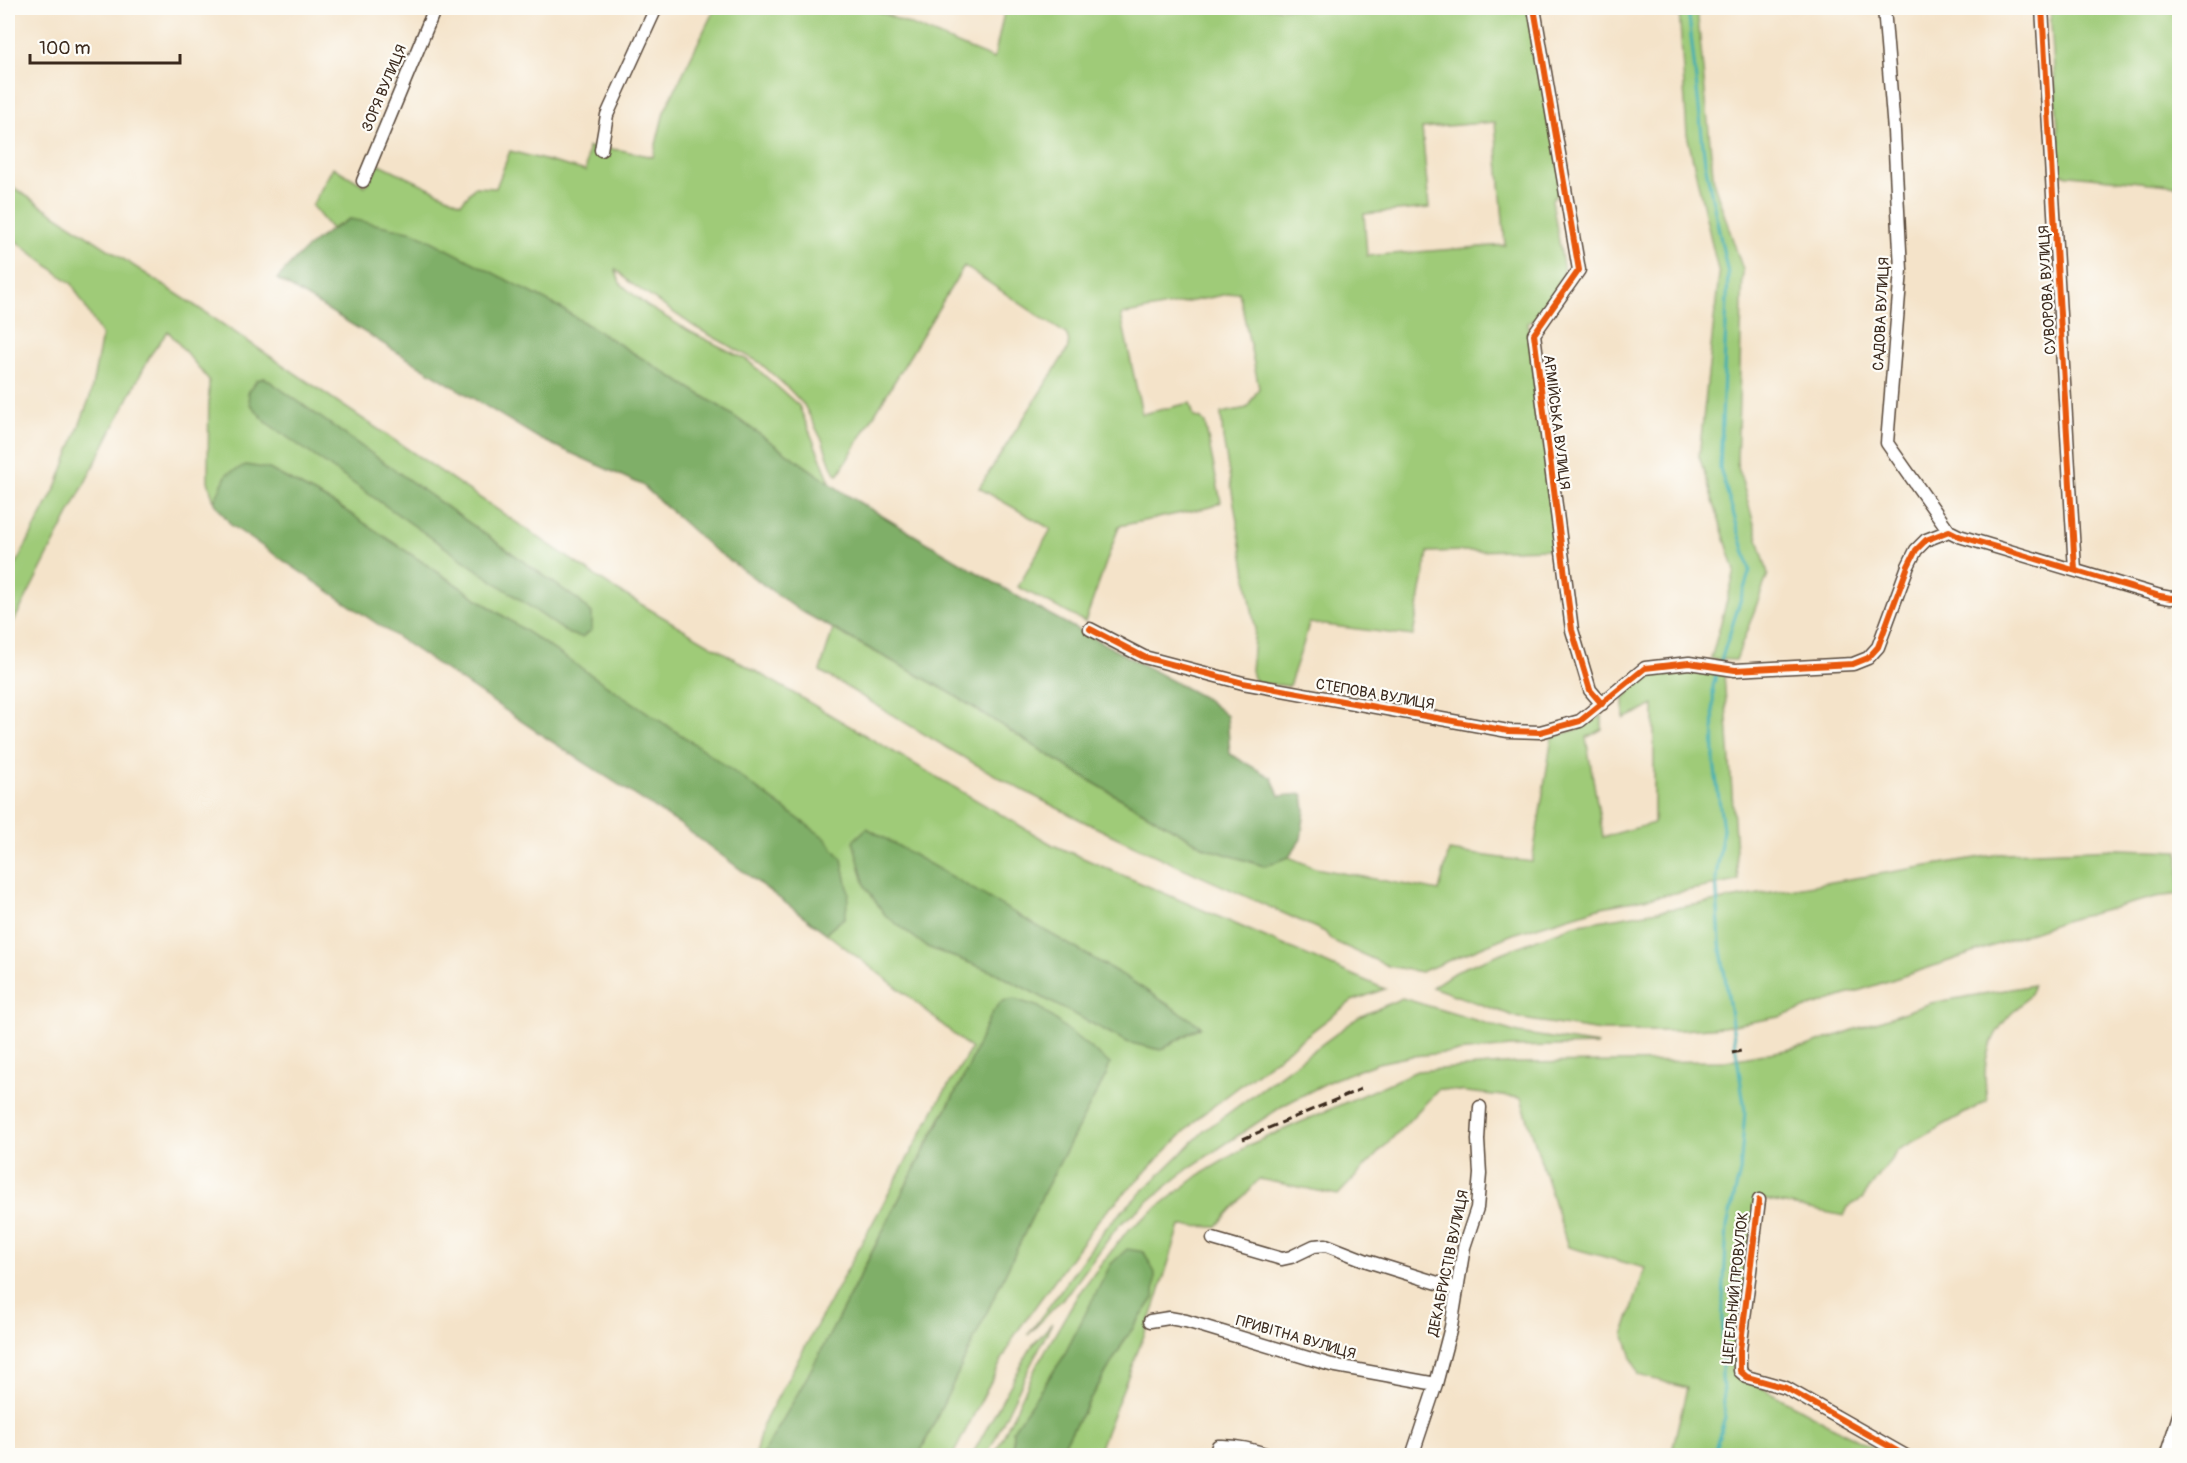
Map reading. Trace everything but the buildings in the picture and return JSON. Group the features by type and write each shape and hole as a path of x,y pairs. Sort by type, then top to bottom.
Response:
{"street":[{"name":"ЗОРЯ ВУЛИЦЯ","path":"363,181 435,8"},
{"path":"601,150 607,115 656,8"},
{"name":"АРМІЙСЬКА ВУЛИЦЯ","path":"1534,8 1579,270 1534,334 1572,630 1590,690 1602,704"},
{"name":"САДОВА ВУЛИЦЯ","path":"1884,8 1894,131 1901,270 1887,443 1949,531"},
{"name":"СУВОРОВА ВУЛИЦЯ","path":"2042,8 2075,570"},
{"path":"1949,531 1959,536 2166,598 2180,597"},
{"name":"СТЕПОВА ВУЛИЦЯ","path":"1090,629 1144,657 1243,682 1508,731 1540,732 1580,721 1645,668 1689,663 1735,670 1767,669 1853,664 1868,657 1878,647 1916,550 1926,540 1949,531"},
{"name":"ДЕКАБРИСТІВ ВУЛИЦЯ","path":"1412,1455 1436,1384 1451,1327 1466,1239 1478,1201 1480,1107"},
{"name":"ЦЕГЕЛЬНИЙ ПРОВУЛОК","path":"1759,1200 1740,1371 1747,1377 1786,1388 1906,1455"},
{"path":"1213,1239 1282,1258 1291,1257 1314,1246 1326,1245 1367,1261 1457,1289"},
{"name":"ПРИВІТНА ВУЛИЦЯ","path":"1150,1321 1164,1318 1186,1321 1331,1365 1436,1384"},
{"path":"2166,1455 2180,1412"},
{"path":"1217,1451 1240,1447 1272,1455"}],"green space":[{"path":"715,8 870,8 994,59 1005,8 1532,8 1563,188 1552,200 1566,283 1539,317 1528,323 1558,545 1549,549 1428,552 1413,636 1309,623 1289,686 1259,683 1253,678 1251,670 1255,628 1223,438 1221,413 1247,408 1259,388 1239,292 1121,315 1142,414 1190,403 1194,417 1200,418 1205,423 1221,502 1211,507 1119,526 1085,622 1018,587 1051,529 979,488 1066,352 1068,338 1066,334 964,266 838,475 832,468 823,442 804,405 789,389 759,362 695,327 629,282 615,268 620,283 647,306 691,332 747,360 799,406 831,484 719,406 350,219 331,229 312,206 333,167 365,186 380,164 461,203 475,187 496,188 510,151 586,171 588,147 620,150 653,157 664,112","holes":["1495,122 1505,245 1367,256 1364,214 1429,208 1422,128"]},
{"path":"1679,8 1697,8 1714,184 1743,270 1737,463 1768,574 1736,660 1711,659 1735,571 1699,456 1719,275 1687,134"},
{"path":"2050,8 2179,8 2179,186 2061,174"},
{"path":"8,184 197,307 615,589 1053,845 1385,989 1352,1001 1199,1117 1099,1219 1016,1333 953,1455 919,1455 1044,1192 1106,1075 987,1023 969,1067 932,1134 799,1395 762,1455 755,1455 762,1426 939,1101 971,1049 911,998 826,933 845,917 705,751 340,507 269,469 227,474 214,502 208,481 209,380 168,331 151,354 8,633 8,580 57,485 90,397 102,336 72,284 8,235","holes":["265,378 578,600 592,613 257,380","927,947 1200,1026 1200,1027 1161,1050 1127,1042 994,972"]},
{"path":"350,219 414,232 559,307 719,406 847,495 1032,605 1206,699 1227,716 1230,754 1272,778 1279,796 1303,794 1305,810 1301,839 1289,857 1264,866 1206,848 1077,773 949,692 799,610 712,548 642,485 540,439 277,279 310,245"},
{"path":"265,378 578,600 592,613 592,630 582,637 569,634 267,423 250,404 248,393 257,380"},
{"path":"246,465 269,469 340,507 705,751 825,838 842,859 849,893 845,917 826,933 678,823 545,737 231,525 214,502 227,474"},
{"path":"833,629 949,692 1077,773 1206,848 1264,866 1289,857 1315,868 1439,891 1449,851 1532,862 1552,737 1582,728 1602,715 1602,729 1586,738 1603,837 1654,823 1654,705 1624,719 1624,698 1638,682 1651,674 1697,669 1724,674 1738,881 1602,907 1513,934 1421,972 1388,966 1331,940 1325,932 1143,850 1036,797 954,752 820,671"},
{"path":"867,828 1124,976 1201,1026 1161,1050 1127,1042 994,972 927,947 885,915 865,886 853,841"},
{"path":"2118,849 2179,851 2179,894 2156,897 2064,921 1779,1017 1723,1027 1667,1031 1601,1031 1522,1019 1432,987 1458,970 1574,925 2006,853"},
{"path":"2034,985 2027,998 2002,1024 1991,1044 1987,1054 1985,1076 1987,1101 1898,1150 1862,1199 1848,1207 1844,1216 1756,1198 1733,1372 1885,1455 1671,1455 1687,1388 1638,1375 1624,1334 1645,1268 1568,1247 1521,1098 1439,1089 1338,1195 1259,1179 1216,1227 1180,1226 1152,1315 1097,1455 1058,1455 1126,1338 1154,1298 1062,1360 1014,1430 1013,1455 994,1456 1037,1365 1079,1293 1127,1231 1199,1175 1251,1144 1417,1071 1515,1063 1726,1061 1807,1046 1931,1003"},
{"path":"1402,998 1518,1033 1598,1045 1511,1047 1412,1056 1378,1063 1332,1080 1284,1105 1189,1168 1118,1226 1070,1291 1028,1335 1108,1225 1204,1131 1359,1017"},
{"path":"1014,999 1039,1007 1110,1064 1044,1192 919,1455 762,1455 840,1316 912,1173 963,1079 991,1016 1001,1002"},
{"path":"1127,1249 1144,1252 1155,1273 1154,1298 1126,1338 1058,1455 1013,1455 1013,1430 1062,1359 1111,1264"},
{"path":"1052,1323 987,1455 972,1455 1032,1346"}],"waterway":[{"path":"1688,8 1705,163 1728,274 1720,468 1750,570 1720,664"},
{"path":"1713,1456 1725,1417 1722,1377 1727,1226 1740,1172 1745,1111 1720,943 1716,877 1723,829 1714,762 1713,686 1718,670"}],"railway":[{"path":"1732,1053 1741,1051"},
{"path":"1243,1139 1361,1089"}],"cycle path":[{"path":"1534,8 1579,270 1534,334 1572,630 1590,690 1602,704"},
{"path":"2042,8 2075,570"},
{"path":"1090,629 1144,657 1243,683 1508,731 1540,732 1580,721 1645,668 1689,663 1735,670 1853,664 1868,658 1878,647 1916,550 1926,540 1949,531 1959,536 2160,596 2180,597"},
{"path":"1759,1200 1740,1350 1740,1371 1747,1377 1786,1388 1906,1456"}]}
